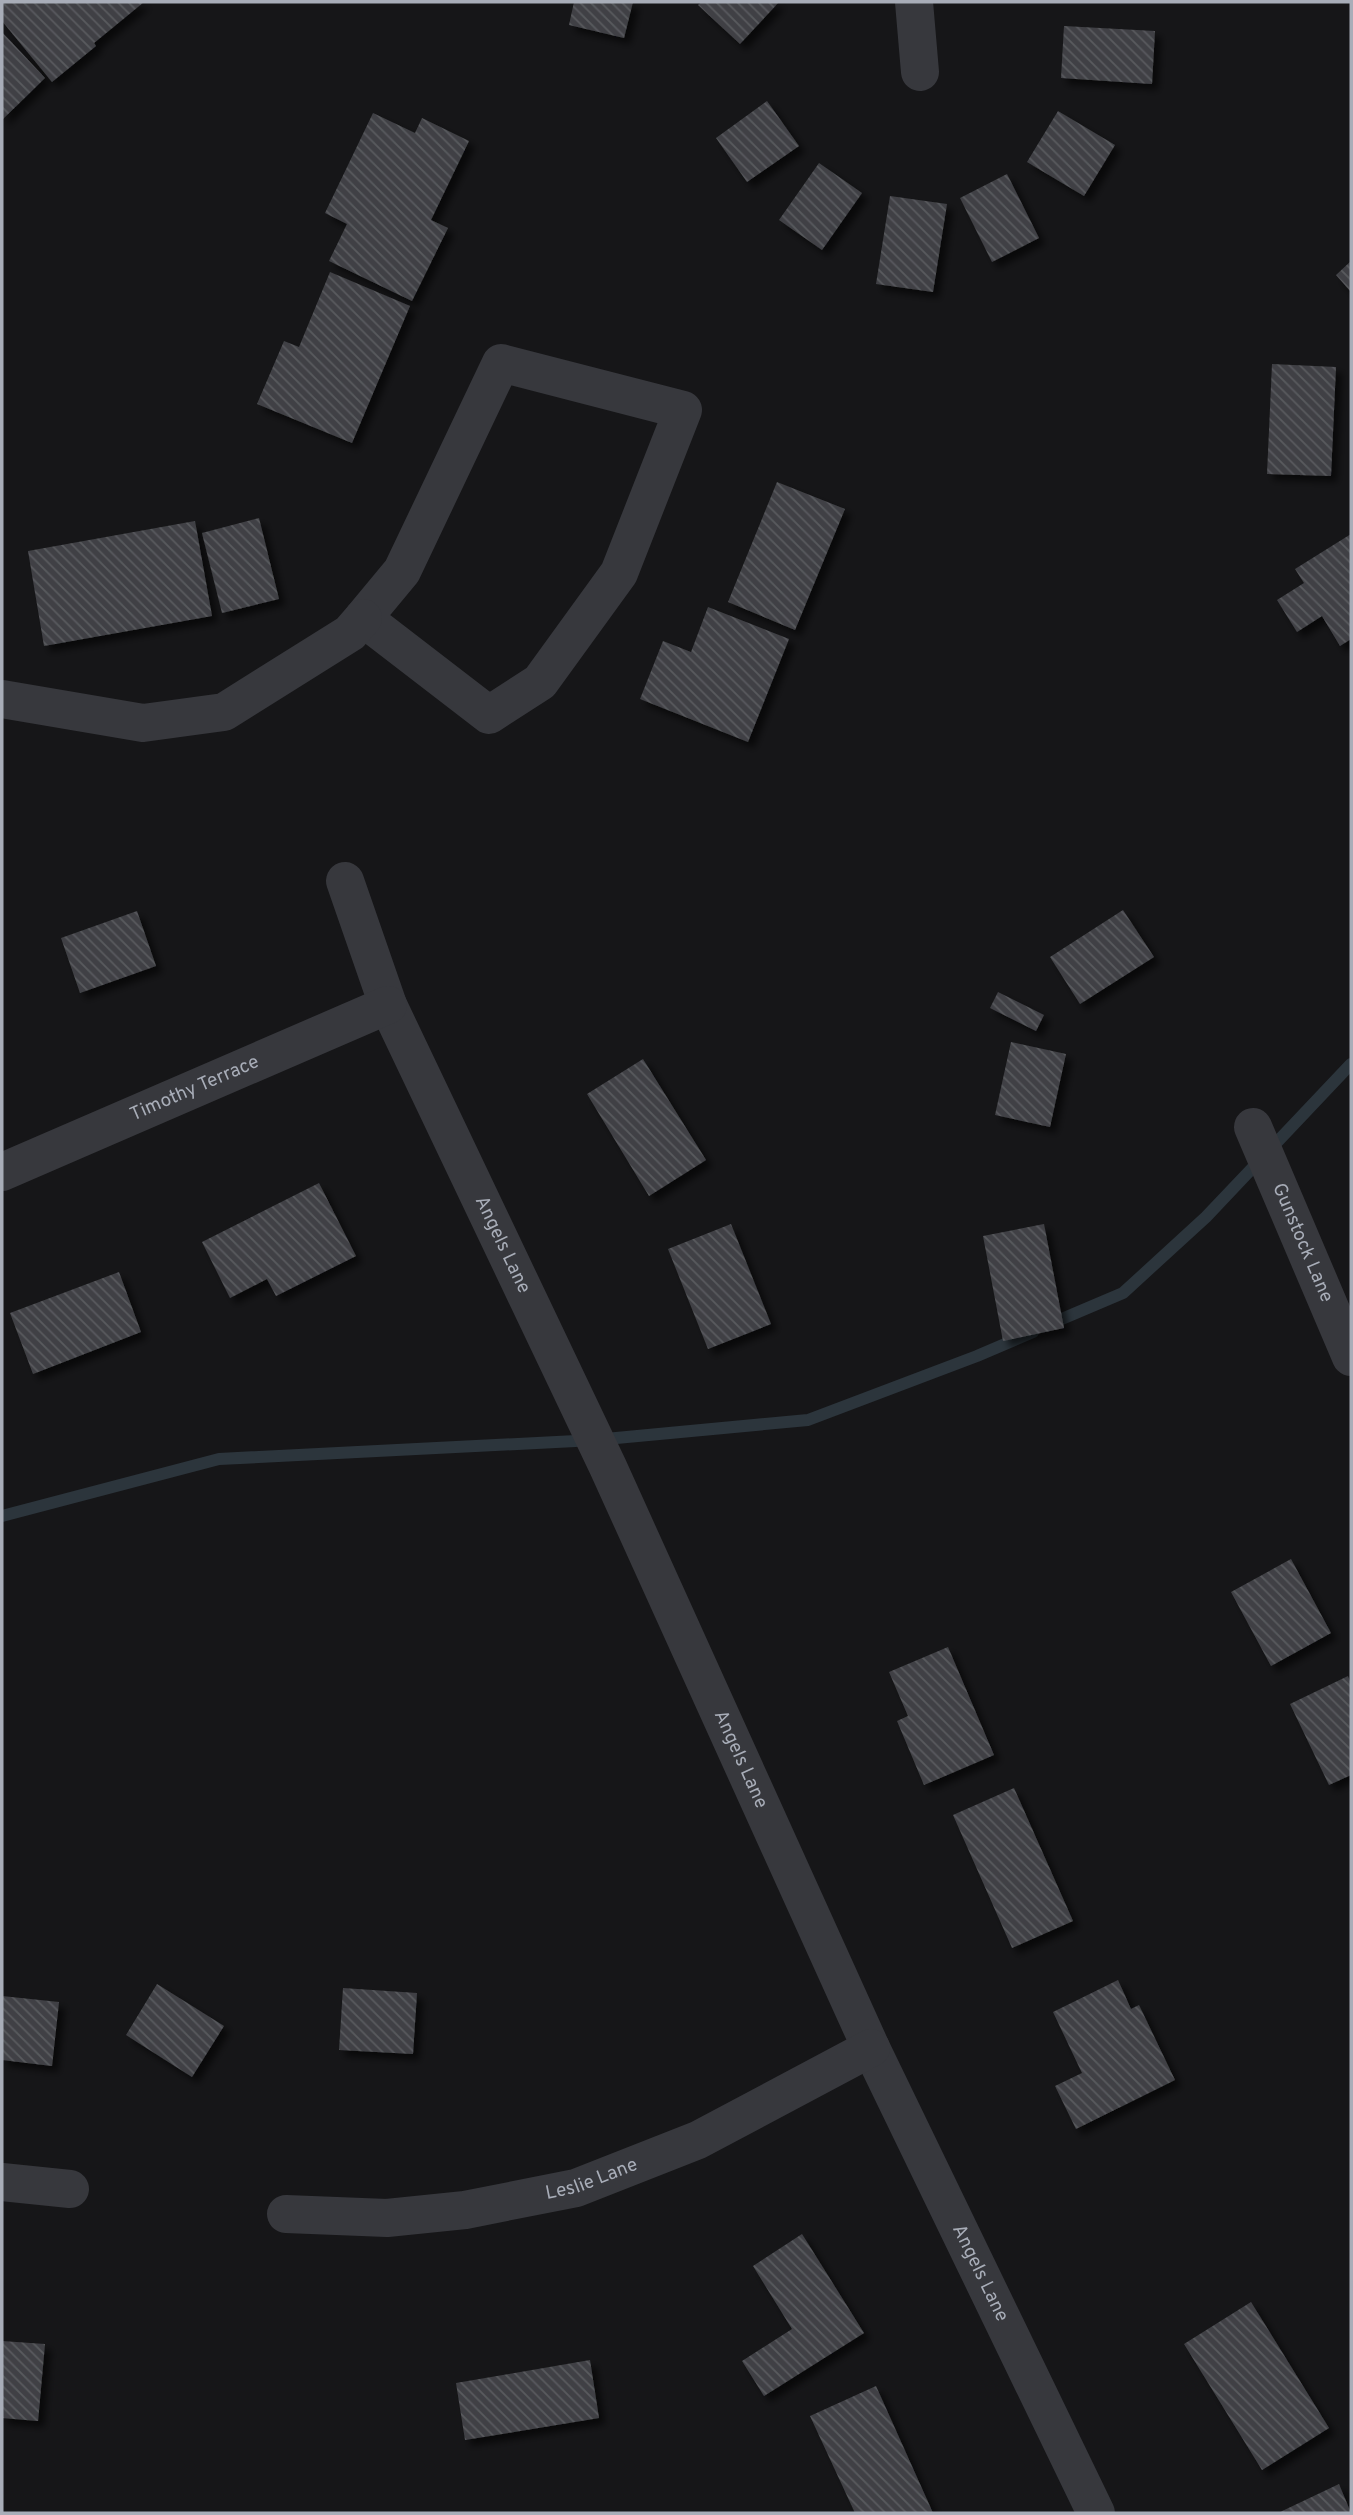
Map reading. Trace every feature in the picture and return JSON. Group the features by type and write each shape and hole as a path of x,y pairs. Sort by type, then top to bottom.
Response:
{"street":[{"path":"914,2 920,72"},
{"path":"2,699 143,723 224,712 350,633 402,571 501,363 683,410 619,573 540,682 489,715 363,618"},
{"name":"Angels Lane","path":"345,881 388,1005 608,1467 871,2048 1096,2513"},
{"name":"Timothy Terrace","path":"2,1172 388,1005"},
{"name":"Gunstock Lane","path":"1253,1127 1351,1357"},
{"name":"Leslie Lane","path":"286,2214 387,2218 465,2210 576,2188 698,2140 871,2048"},
{"path":"2,2182 71,2189"}],"building":[{"path":"2,2 144,2 52,82 2,21"},
{"path":"574,2 633,2 624,38 569,25"},
{"path":"701,2 779,2 740,44 698,5"},
{"path":"1064,26 1155,31 1152,84 1061,78"},
{"path":"2,32 45,78 2,120"},
{"path":"767,101 799,146 747,182 716,138"},
{"path":"1058,111 1115,145 1084,196 1027,162"},
{"path":"373,113 415,133 422,118 469,141 431,220 448,228 412,301 329,261 347,224 325,213"},
{"path":"819,163 862,193 822,250 779,220"},
{"path":"1007,174 1039,238 992,262 960,198"},
{"path":"890,196 947,204 933,292 876,284"},
{"path":"1351,261 1351,292 1336,275"},
{"path":"330,272 410,306 352,443 257,404 284,341 299,347"},
{"path":"1272,364 1336,367 1331,476 1267,474"},
{"path":"777,482 845,509 795,630 728,602"},
{"path":"259,518 279,599 222,613 202,533"},
{"path":"195,521 212,616 44,646 28,551"},
{"path":"1351,534 1351,639 1340,646 1322,616 1297,632 1277,600 1304,583 1295,569"},
{"path":"708,607 789,639 748,742 640,699 663,641 691,652"},
{"path":"1123,910 1154,957 1080,1004 1050,957"},
{"path":"137,911 156,966 80,993 61,938"},
{"path":"998,992 1044,1015 1036,1031 990,1008"},
{"path":"1011,1042 1066,1054 1050,1127 995,1115"},
{"path":"643,1059 706,1160 649,1196 587,1094"},
{"path":"319,1183 356,1256 276,1296 267,1279 230,1298 202,1242"},
{"path":"731,1224 771,1324 708,1349 668,1249"},
{"path":"1044,1224 1064,1328 1003,1341 983,1236"},
{"path":"119,1272 141,1332 33,1374 10,1313"},
{"path":"1291,1559 1331,1633 1271,1666 1231,1592"},
{"path":"948,1647 994,1755 924,1785 897,1721 908,1716 889,1672"},
{"path":"1348,1676 1351,1684 1351,1775 1329,1785 1290,1704"},
{"path":"1014,1788 1073,1921 1012,1948 953,1815"},
{"path":"1118,1980 1131,2009 1139,2005 1175,2080 1076,2129 1055,2086 1082,2073 1053,2012"},
{"path":"157,1984 224,2026 192,2077 126,2035"},
{"path":"343,1988 417,1993 413,2054 339,2050"},
{"path":"2,1996 59,2002 52,2066 2,2060"},
{"path":"802,2234 864,2333 764,2396 742,2361 792,2329 753,2266"},
{"path":"1251,2302 1329,2428 1262,2470 1184,2344"},
{"path":"2,2341 45,2344 38,2421 2,2418"},
{"path":"590,2360 599,2418 465,2440 456,2383"},
{"path":"876,2386 933,2513 855,2513 810,2416"},
{"path":"1339,2484 1351,2513 1278,2513"}],"waterway":[{"path":"1050,1324 1123,1293 1206,1217 1351,1064"},
{"path":"2,1516 219,1459 595,1440 808,1420 1033,1332"}]}
